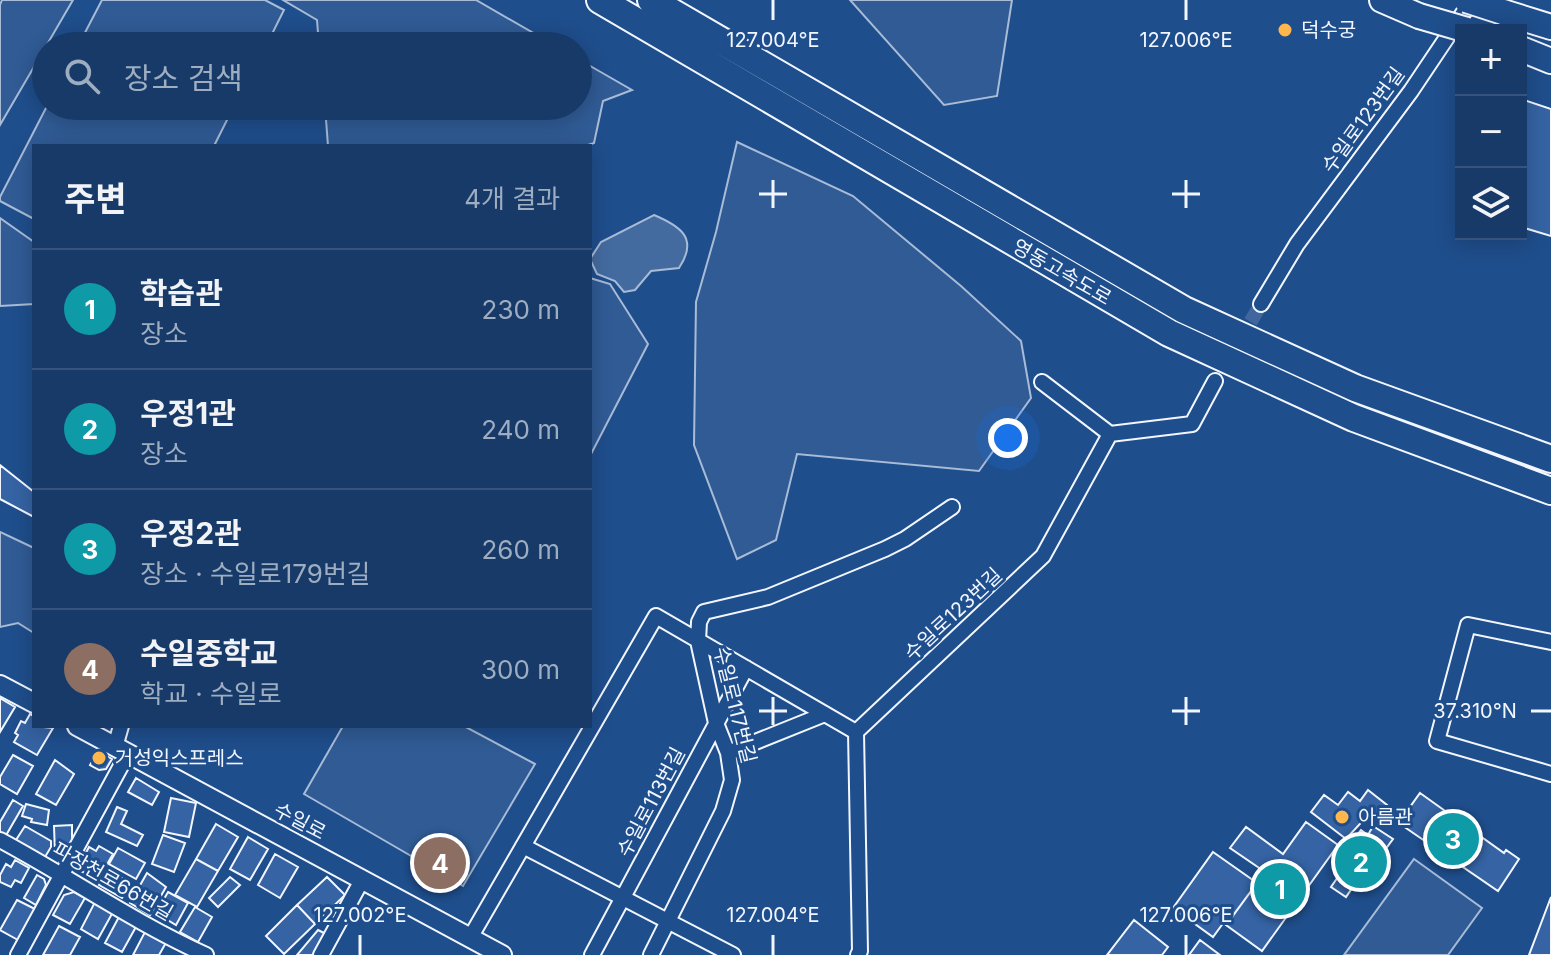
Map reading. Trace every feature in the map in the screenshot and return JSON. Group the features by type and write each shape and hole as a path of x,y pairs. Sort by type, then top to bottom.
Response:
{"highway":[{"name":"영동고속도로","path":"600,0 1169,333 1354,418 1551,491"},
{"name":"영동고속도로","path":"651,0 1184,310 1355,388 1551,459"},
{"path":"1382,0 1419,16 1455,26"},
{"path":"1469,0 1551,27"},
{"path":"1527,51 1551,61"}],"street":[{"name":"수일로123번길","path":"1261,304 1297,244 1411,91 1469,0"},
{"path":"1042,382 1110,434 1192,424 1215,381"},
{"name":"수일로123번길","path":"856,732 1043,556 1110,434"},
{"name":"수일로117번길","path":"651,955 729,795 732,780 728,753 716,723 698,641 699,622 704,612 768,597 885,549 952,507"},
{"path":"592,727 656,616 856,732 858,955"},
{"path":"1551,642 1468,625 1437,741 1551,774"},
{"name":"수일로113번길","path":"592,955 746,668"},
{"path":"0,685 32,702"},
{"path":"728,753 825,714"},
{"name":"수일로","path":"81,728 502,955"},
{"path":"18,955 63,874 121,750 121,728"},
{"path":"470,938 591,728"},
{"name":"파장천로66번길","path":"0,840 63,874 176,949 206,955"},
{"path":"523,846 733,955"},
{"path":"321,955 362,880"}],"shaded area":[{"path":"2,0 73,0 54,32 32,32 32,70 0,125"},
{"path":"102,0 265,0 284,10 273,32 85,32"},
{"path":"283,0 476,0 532,32 318,32 317,20"},
{"path":"850,0 1012,0 997,96 944,105"},
{"path":"592,67 632,90 603,101 594,143 591,144 328,144 326,120 592,120"},
{"path":"40,120 227,120 215,144 32,144 32,218 0,201"},
{"path":"737,142 853,196 961,286 1021,341 1031,398 979,471 797,454 776,540 737,559 694,445 696,302"},
{"path":"654,215 684,234 687,249 679,268 651,271 635,290 624,292 615,281 597,274 592,263 592,256 601,242"},
{"path":"0,218 32,241 32,304 0,306"},
{"path":"592,279 610,284 648,344 592,452"},
{"path":"0,532 32,547 32,632 18,623 0,627"},
{"path":"342,728 468,728 535,764 463,886 304,794"},
{"path":"1414,859 1482,908 1448,955 1344,955"}],"building":[{"path":"1527,101 1551,109 1551,236 1527,229"},
{"path":"0,465 32,490 32,516 0,499"},
{"path":"0,698 15,707 0,732"},
{"path":"30,714 32,728 53,728 37,755 14,742 21,721 25,723"},
{"path":"98,751 112,759 106,769 99,770 90,765"},
{"path":"13,755 33,766 17,794 0,784 0,777"},
{"path":"55,760 74,774 56,805 36,794"},
{"path":"136,778 159,792 152,805 128,792"},
{"name":"아름관","path":"1368,790 1387,805 1376,819 1369,814 1346,839 1311,812 1324,795 1338,805 1348,792 1360,801"},
{"path":"1420,793 1504,853 1506,850 1519,859 1498,891 1403,826 1408,817 1405,814"},
{"path":"171,798 196,803 189,837 164,832"},
{"path":"13,800 23,806 5,837 0,834 0,822"},
{"path":"26,804 49,810 47,825 31,822 32,819 22,816"},
{"path":"117,807 127,811 121,824 143,835 137,846 106,832"},
{"path":"1306,822 1338,845 1262,951 1226,925 1265,872 1230,848 1246,827 1283,854"},
{"path":"216,824 238,837 218,871 196,859"},
{"path":"72,825 72,841 65,853 55,854 54,826"},
{"path":"25,826 51,841 45,857 16,840"},
{"path":"1373,826 1393,839 1346,897 1331,887 1347,864 1343,861 1348,853 1345,850 1361,830 1368,835"},
{"path":"163,835 185,843 174,872 152,864"},
{"path":"248,837 268,849 250,880 230,869"},
{"path":"99,846 113,854 98,880 81,871 80,864 89,847 96,851"},
{"path":"118,848 145,863 136,879 109,864"},
{"path":"1213,852 1257,883 1227,924 1224,922 1213,937 1173,908"},
{"path":"275,854 298,867 280,898 258,885"},
{"path":"196,859 218,871 197,907 175,895"},
{"path":"15,860 29,868 21,883 15,880 11,887 0,882 0,875 6,864 11,867"},
{"path":"108,870 131,883 122,898 99,885"},
{"path":"147,873 166,887 150,915 130,903"},
{"path":"37,875 44,879 46,885 36,905 24,898"},
{"path":"230,877 240,885 218,907 209,898"},
{"path":"327,877 345,895 315,924 297,905"},
{"path":"74,892 85,898 70,924 53,915 64,895"},
{"path":"168,892 188,903 176,925 156,913"},
{"path":"1551,897 1551,955 1529,955"},
{"path":"17,900 35,909 18,940 0,930"},
{"path":"95,902 113,912 98,939 81,929"},
{"path":"297,905 315,924 284,954 266,936"},
{"path":"195,907 212,917 198,942 180,932"},
{"path":"120,915 137,925 122,952 105,943"},
{"path":"1134,920 1168,947 1162,955 1107,955"},
{"path":"59,926 80,937 70,955 43,955"},
{"path":"146,930 167,941 159,955 133,955"},
{"path":"318,930 328,935 317,955 297,955"},
{"path":"1200,940 1220,955 1189,955"}],"tunnel":[{"path":"1240,340 1261,304"}],"place":[{"name":"덕수궁","path":"1285,30"},
{"name":"거성익스프레스","path":"99,758"},
{"name":"아름관","path":"1342,817"},
{"name":"우정2관","path":"1453,839"},
{"name":"우정1관","path":"1361,862"},
{"name":"수일중학교","path":"440,863"},
{"name":"학습관","path":"1280,889"}]}
